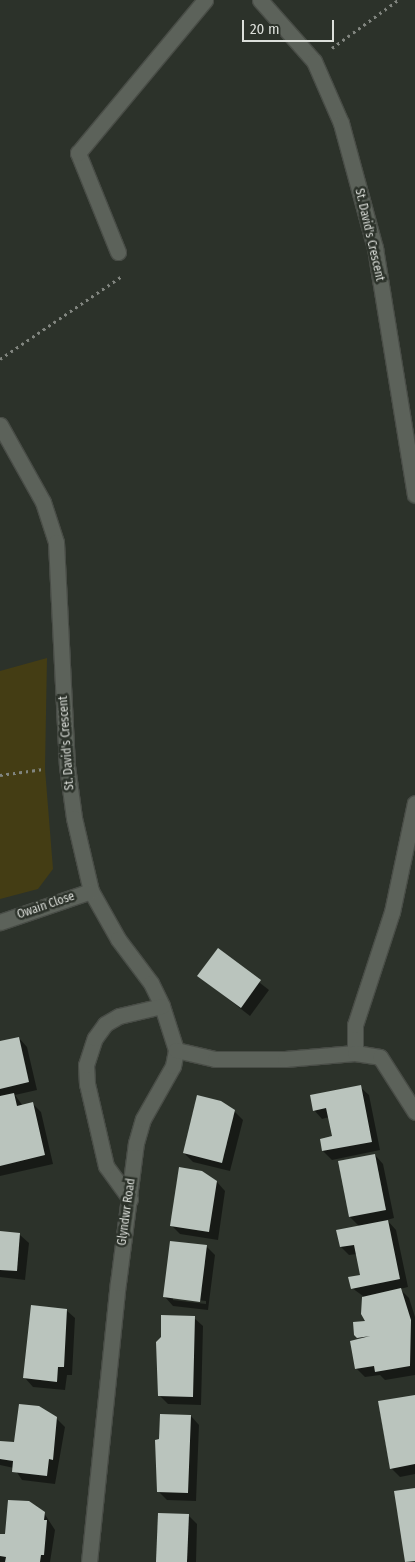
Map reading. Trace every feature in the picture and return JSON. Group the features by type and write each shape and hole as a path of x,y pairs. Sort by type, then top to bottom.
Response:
{"street":[{"path":"118,252 78,153 205,0"},
{"name":"St. David's Crescent","path":"260,0 314,61 341,123 375,248 415,495"},
{"name":"St. David's Crescent","path":"0,425 43,502 56,542 66,766 74,818 91,891 104,918 151,983 162,1006 176,1050"},
{"path":"355,1053 355,1025 392,912 415,804"},
{"name":"Owain Close","path":"0,922 91,891"},
{"path":"130,1199 106,1166 87,1084 86,1065 95,1038 105,1024 119,1016 162,1006"},
{"path":"176,1050 215,1059 285,1059 355,1053 380,1058 415,1112"},
{"name":"Glyndwr Road","path":"89,1562 118,1283 136,1143 143,1119 165,1084 176,1050"}],"path":[{"path":"314,61 398,0"},
{"path":"0,359 124,275 118,252"},
{"path":"0,775 66,766"}],"shaded area":[{"path":"47,658 45,769 53,869 38,889 0,899 0,671"}],"building":[{"path":"218,948 261,980 241,1008 197,976"},
{"path":"19,1037 29,1082 0,1089 0,1041"},
{"path":"361,1085 372,1142 322,1151 320,1139 332,1136 326,1108 313,1111 310,1095"},
{"path":"14,1093 17,1106 33,1102 45,1155 0,1166 0,1096"},
{"path":"197,1095 221,1101 235,1110 222,1163 183,1153"},
{"path":"375,1154 386,1210 349,1217 338,1161"},
{"path":"179,1167 202,1171 217,1181 209,1232 170,1226"},
{"path":"388,1220 400,1279 351,1289 348,1277 360,1275 354,1245 340,1247 336,1230"},
{"path":"0,1231 20,1233 17,1271 0,1270"},
{"path":"170,1241 207,1245 200,1302 163,1297"},
{"path":"401,1288 411,1320 410,1366 375,1372 374,1366 355,1369 350,1341 370,1336 357,1338 354,1335 353,1322 365,1321 361,1314 362,1297"},
{"path":"31,1305 67,1309 64,1367 58,1367 57,1382 23,1378"},
{"path":"161,1315 195,1316 193,1397 158,1396 156,1342 161,1337"},
{"path":"415,1395 415,1464 390,1469 378,1401"},
{"path":"19,1404 39,1406 57,1417 53,1460 49,1459 47,1476 12,1472 13,1461 0,1459 0,1441 14,1442"},
{"path":"160,1414 191,1415 188,1493 157,1492 155,1440 159,1439"},
{"path":"415,1488 415,1561 405,1562 394,1491"},
{"path":"8,1500 29,1501 45,1512 44,1520 47,1520 44,1555 41,1555 40,1562 5,1562 6,1557 0,1556 0,1534 5,1534"},
{"path":"158,1513 189,1514 187,1562 156,1562"}]}
